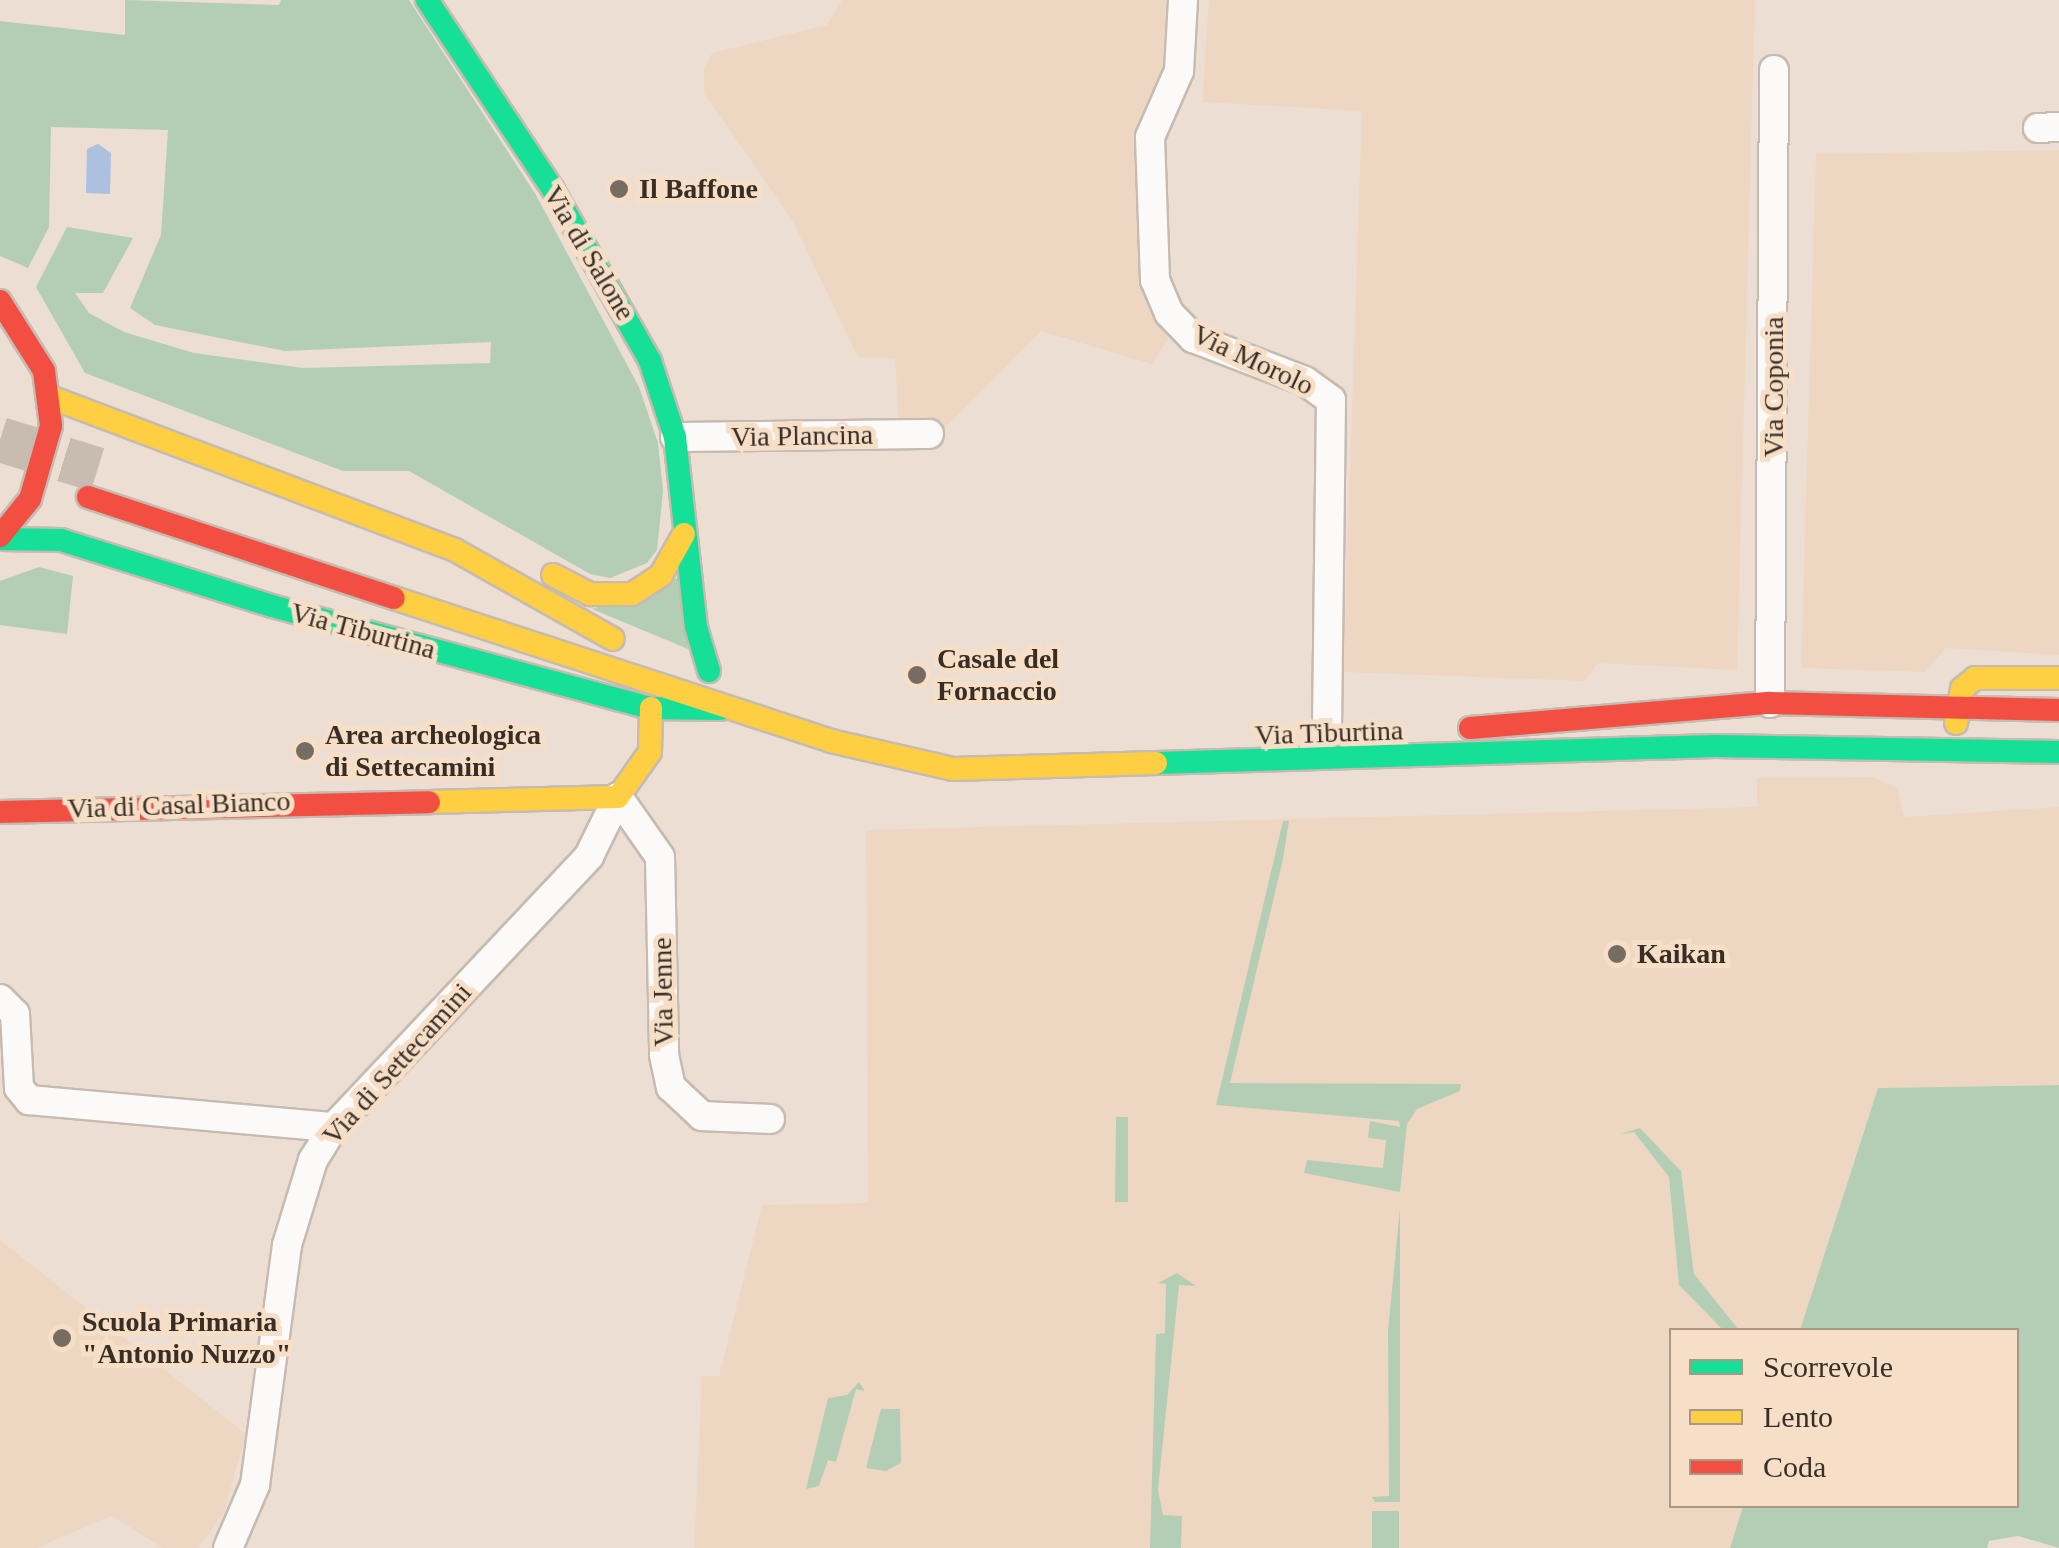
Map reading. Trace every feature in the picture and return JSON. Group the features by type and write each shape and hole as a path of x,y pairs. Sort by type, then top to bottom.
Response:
{"street":[{"name":"Via Morolo","path":"1183,0 1180,71 1150,136 1155,280 1169,313 1194,338 1305,380 1332,405 1314,732"},
{"name":"Via di Salone","path":"440,7 616,295 650,361 674,437 684,534 709,671"},
{"name":"Via Coponia","path":"1770,703 1774,70"},
{"name":"Via Tiburtina","path":"0,301 33,344 50,396 40,475 0,538"},
{"path":"50,396 87,416 455,550 613,639"},
{"name":"Via Plancina","path":"674,437 929,434"},
{"name":"Via Tiburtina","path":"88,497 730,709 908,762 993,772 1702,746 2059,752"},
{"path":"324,502 402,506 521,558 590,594 622,596 661,575 684,534"},
{"name":"Via Tiburtina","path":"0,538 61,540 272,606 650,708 730,709"},
{"path":"484,596 645,649"},
{"path":"677,660 740,681"},
{"path":"1954,750 1962,688 1975,678 2059,678"},
{"name":"Via Tiburtina","path":"1314,732 1494,727 1770,703 2059,710"},
{"path":"618,797 650,752 650,708"},
{"name":"Via Tiburtina","path":"971,743 1248,735"},
{"name":"Via di Casal Bianco","path":"0,812 618,797"},
{"name":"Via Jenne","path":"618,797 660,857 664,1055 671,1087 702,1116 770,1119"},
{"name":"Via di Settecamini","path":"228,1548 249,1504 263,1448 292,1220 307,1172 334,1128 586,860 618,797"},
{"path":"0,999 15,1014 18,1088 34,1102 334,1128"}],"shaded area":[{"path":"842,0 1175,0 1166,76 1138,133 1142,290 1168,339 1152,364 1041,331 943,430 899,426 895,358 858,357 792,220 704,93 704,70 712,53 827,25"},
{"path":"1209,0 1755,0 1737,670 1598,663 1585,681 1343,672 1362,111 1202,102"},
{"path":"2059,150 2059,655 1946,648 1925,672 1801,668 1816,154"},
{"path":"1873,777 1897,788 1904,817 2059,807 2059,1085 1878,1088 1801,1328 1669,1328 1669,1508 1742,1508 1730,1548 694,1548 702,1376 719,1376 762,1205 868,1203 866,830 1757,807 1757,778"},
{"name":"Scuola Primaria \"Antonio Nuzzo\"","path":"0,1240 246,1434 224,1512 199,1548 163,1548 112,1516 36,1548 0,1548"}],"green space":[{"path":"125,0 279,5 281,0 409,0 536,195 639,387 658,443 663,491 657,550 647,563 610,578 590,574 409,471 343,471 85,373 36,287 67,227 133,238 103,293 75,293 89,313 124,332 194,353 303,368 490,363 491,342 285,351 155,325 130,308 161,235 168,130 51,127 49,227 28,268 0,256 0,21 125,35"},
{"path":"39,567 73,576 67,634 0,625 0,581"},
{"path":"680,577 688,649 592,609"},
{"path":"1283,821 1289,821 1283,859 1230,1083 1461,1084 1460,1091 1417,1109 1407,1124 1400,1192 1304,1173 1307,1160 1383,1168 1386,1140 1368,1138 1370,1121 1400,1127 1399,1121 1216,1105"},
{"path":"2059,1085 2059,1548 2018,1536 1989,1541 1987,1548 1730,1548 1742,1508 2019,1508 2019,1328 1801,1328 1878,1088"},
{"path":"1116,1117 1128,1117 1128,1202 1115,1202"},
{"path":"1640,1128 1681,1171 1694,1274 1737,1328 1721,1328 1679,1285 1669,1177 1634,1132 1620,1134"},
{"path":"1400,1208 1400,1502 1375,1502 1372,1497 1389,1496 1388,1331"},
{"path":"1177,1273 1196,1286 1179,1285 1158,1490 1163,1515 1182,1516 1181,1548 1150,1548 1156,1334 1165,1333 1166,1284 1158,1283"},
{"path":"859,1382 865,1391 856,1389 836,1462 828,1460 819,1486 806,1489 828,1398 847,1395"},
{"path":"881,1409 900,1409 901,1463 886,1471 866,1468"},
{"path":"1372,1511 1399,1511 1399,1548 1372,1548"}],"water":[{"path":"98,144 111,153 110,194 86,193 87,149"}],"tunnel":[{"path":"0,439 97,469"}],"traffic: fast":[{"path":"427,0 553,190 650,361 675,437 696,627 709,671"},
{"path":"0,539 61,540 272,606 651,708 721,709"},
{"path":"1156,763 1716,746 2059,752"}],"traffic: slow":[{"path":"50,397 455,550 613,639"},
{"path":"553,575 590,594 632,594 661,575 684,534"},
{"path":"394,598 831,741 953,769 1156,763"},
{"path":"1956,723 1962,689 1975,678 2059,678"},
{"path":"429,802 618,797 650,752 651,708"}],"traffic: jam":[{"path":"0,301 44,371 51,426 30,499 0,536"},
{"path":"88,497 394,598"},
{"path":"1470,728 1770,703 2059,710"},
{"path":"0,812 429,802"}],"place":[{"name":"Il Baffone","path":"619,189"},
{"name":"Casale del Fornaccio","path":"917,675"},
{"name":"Area archeologica di Settecamini","path":"305,751"},
{"name":"Kaikan","path":"1617,954"},
{"name":"Scuola Primaria \"Antonio Nuzzo\"","path":"62,1338"}]}
